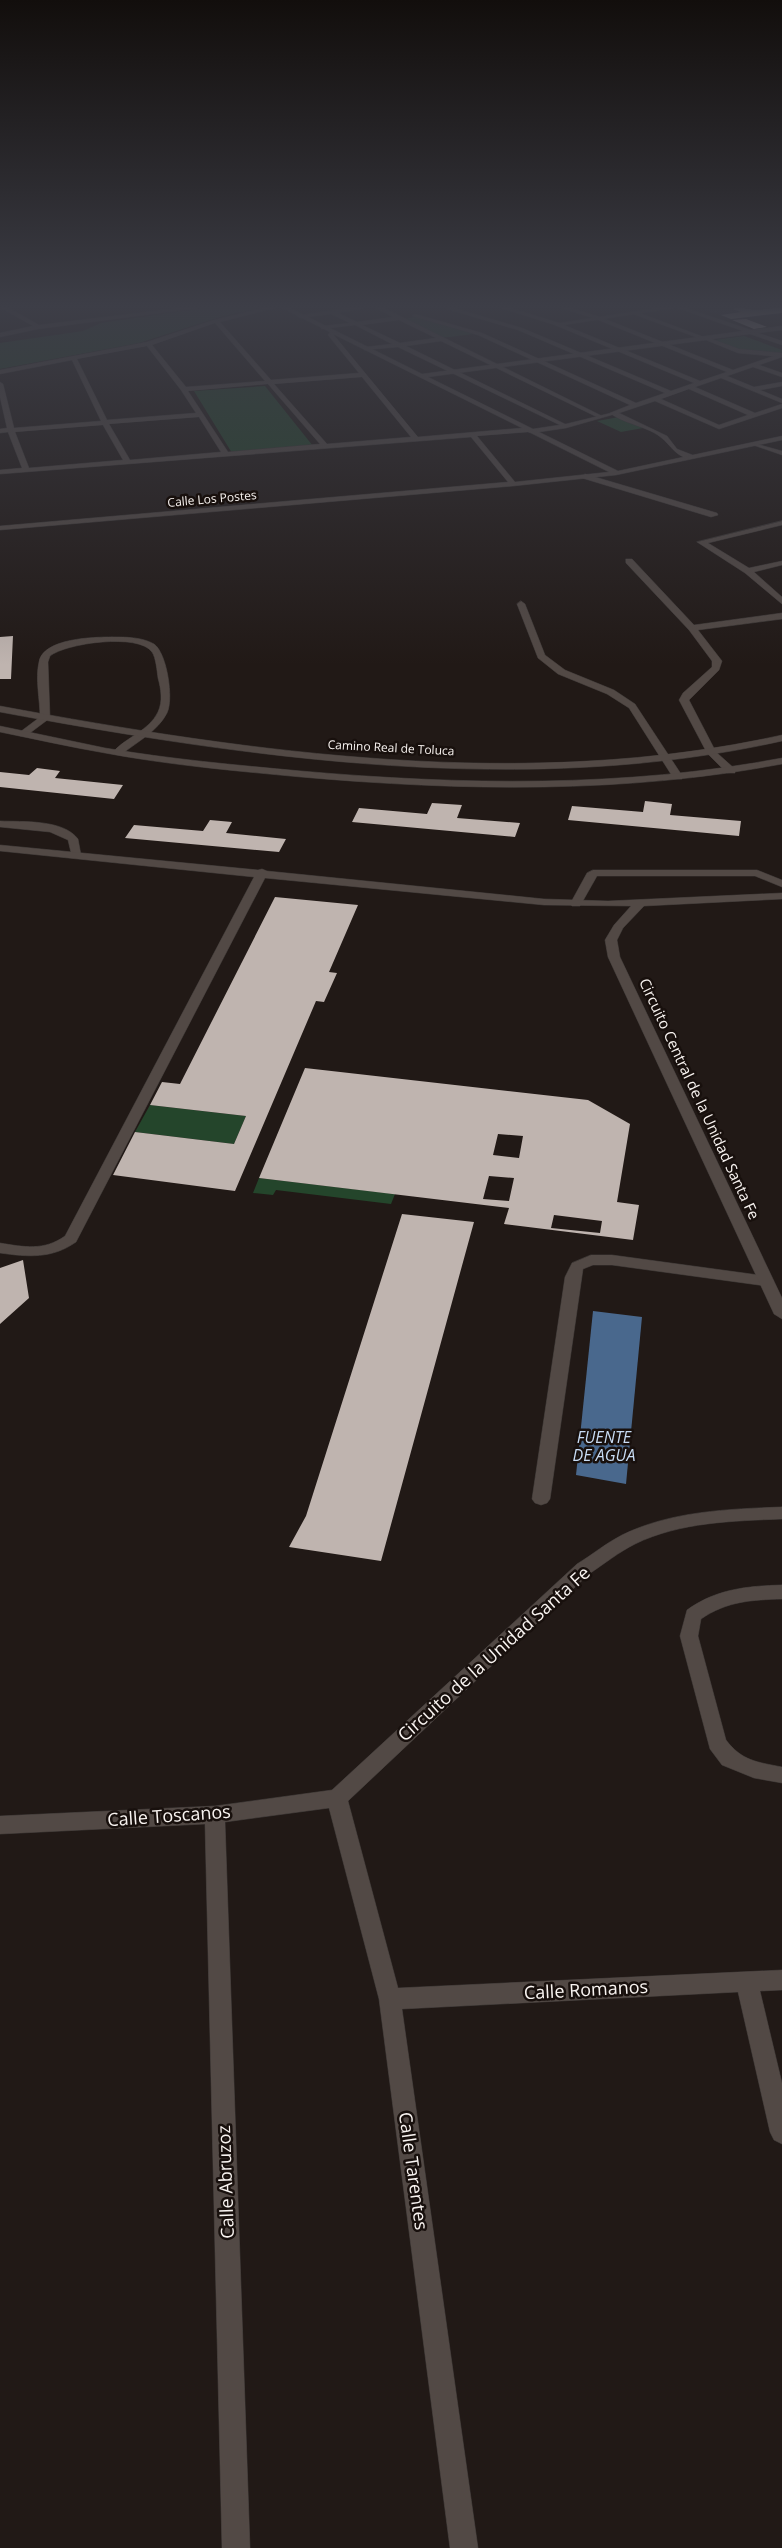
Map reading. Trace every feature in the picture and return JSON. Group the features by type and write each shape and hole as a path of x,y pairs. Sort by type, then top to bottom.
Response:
{"street":[{"path":"10,427 26,470"},
{"path":"0,431 47,427"},
{"path":"108,427 128,462"},
{"path":"208,427 226,454"},
{"path":"308,427 325,446"},
{"path":"406,427 416,439"},
{"path":"521,427 616,473"},
{"path":"0,472 529,431 559,427"},
{"path":"643,427 665,437 675,450 691,456"},
{"path":"473,435 513,484"},
{"name":"Calle Los Postes","path":"0,528 513,484 616,473 782,438"},
{"path":"755,444 782,453"},
{"path":"585,476 714,515"},
{"path":"782,523 701,542 748,571 782,601"},
{"path":"629,561 692,628 717,662 716,668 686,695 684,700 712,753 731,771"},
{"path":"748,571 782,564"},
{"path":"521,604 541,656 547,663 557,670 612,694 633,706 664,758 678,777"},
{"path":"692,628 782,616"},
{"path":"23,734 46,718 43,662 46,653 59,646 81,642 130,640 147,644 157,652 166,704 156,722 118,752"},
{"name":"Camino Real de Toluca","path":"0,709 138,736 266,752 400,762 472,765 630,762 712,753 782,738"},
{"path":"0,729 118,752 323,776 473,784 631,781 731,771 782,761"},
{"path":"472,765 473,784"},
{"path":"0,824 46,828 66,833 73,840 76,855"},
{"path":"0,848 576,904 640,904 782,896"},
{"path":"0,1248 44,1252 60,1248 72,1239 262,872"},
{"path":"576,904 593,873 757,873 782,884"},
{"name":"Circuito Central de la Unidad Santa Fe","path":"640,904 618,927 611,940 614,957 782,1314"},
{"path":"541,1499 573,1277 577,1266 591,1260 612,1260 766,1280"},
{"name":"Circuito de la Unidad Santa Fe","path":"337,1798 583,1569 628,1540 674,1524 732,1515 782,1513"},
{"path":"782,1592 738,1593 709,1603 693,1615 689,1636 717,1743 729,1759 754,1770 782,1775"},
{"name":"Calle Toscanos","path":"0,1825 215,1815 337,1798"},
{"name":"Calle Tarentes","path":"337,1798 390,2000 464,2548"},
{"name":"Calle Abruzoz","path":"215,1815 236,2548"},
{"name":"Calle Romanos","path":"390,2000 782,1980"},
{"path":"747,1982 782,2132"}],"green space":[{"path":"216,427 298,427 313,446 232,453"},
{"path":"610,427 643,428 621,432"},
{"path":"150,1105 246,1116 234,1144 135,1132"},
{"path":"259,1178 395,1194 391,1204 276,1190 273,1195 253,1193"}],"water":[{"name":"FUENTE DE AGUA","path":"593,1311 642,1317 626,1484 576,1475"}],"building":[{"path":"13,636 11,679 0,679 0,637"},
{"path":"37,768 60,771 55,778 123,785 114,799 0,787 0,772 29,775"},
{"path":"645,801 672,804 670,815 741,821 739,836 568,820 572,806 643,812"},
{"path":"432,803 462,805 457,818 520,823 515,837 352,822 359,808 427,814"},
{"path":"210,820 232,822 226,833 286,839 279,852 125,838 134,825 203,831"},
{"path":"275,897 358,905 329,972 337,973 324,1002 316,1001 235,1191 113,1175 135,1132 234,1144 246,1116 150,1105 162,1082 180,1084"},
{"path":"305,1068 588,1100 630,1124 617,1202 639,1205 633,1240 504,1224 509,1208 259,1178","holes":["498,1134 523,1136 519,1158 493,1155","489,1176 514,1178 509,1201 483,1199","554,1215 602,1221 600,1233 551,1228"]},
{"path":"402,1214 474,1222 381,1561 289,1547 306,1516"},
{"path":"23,1260 29,1298 0,1324 0,1268"}]}
